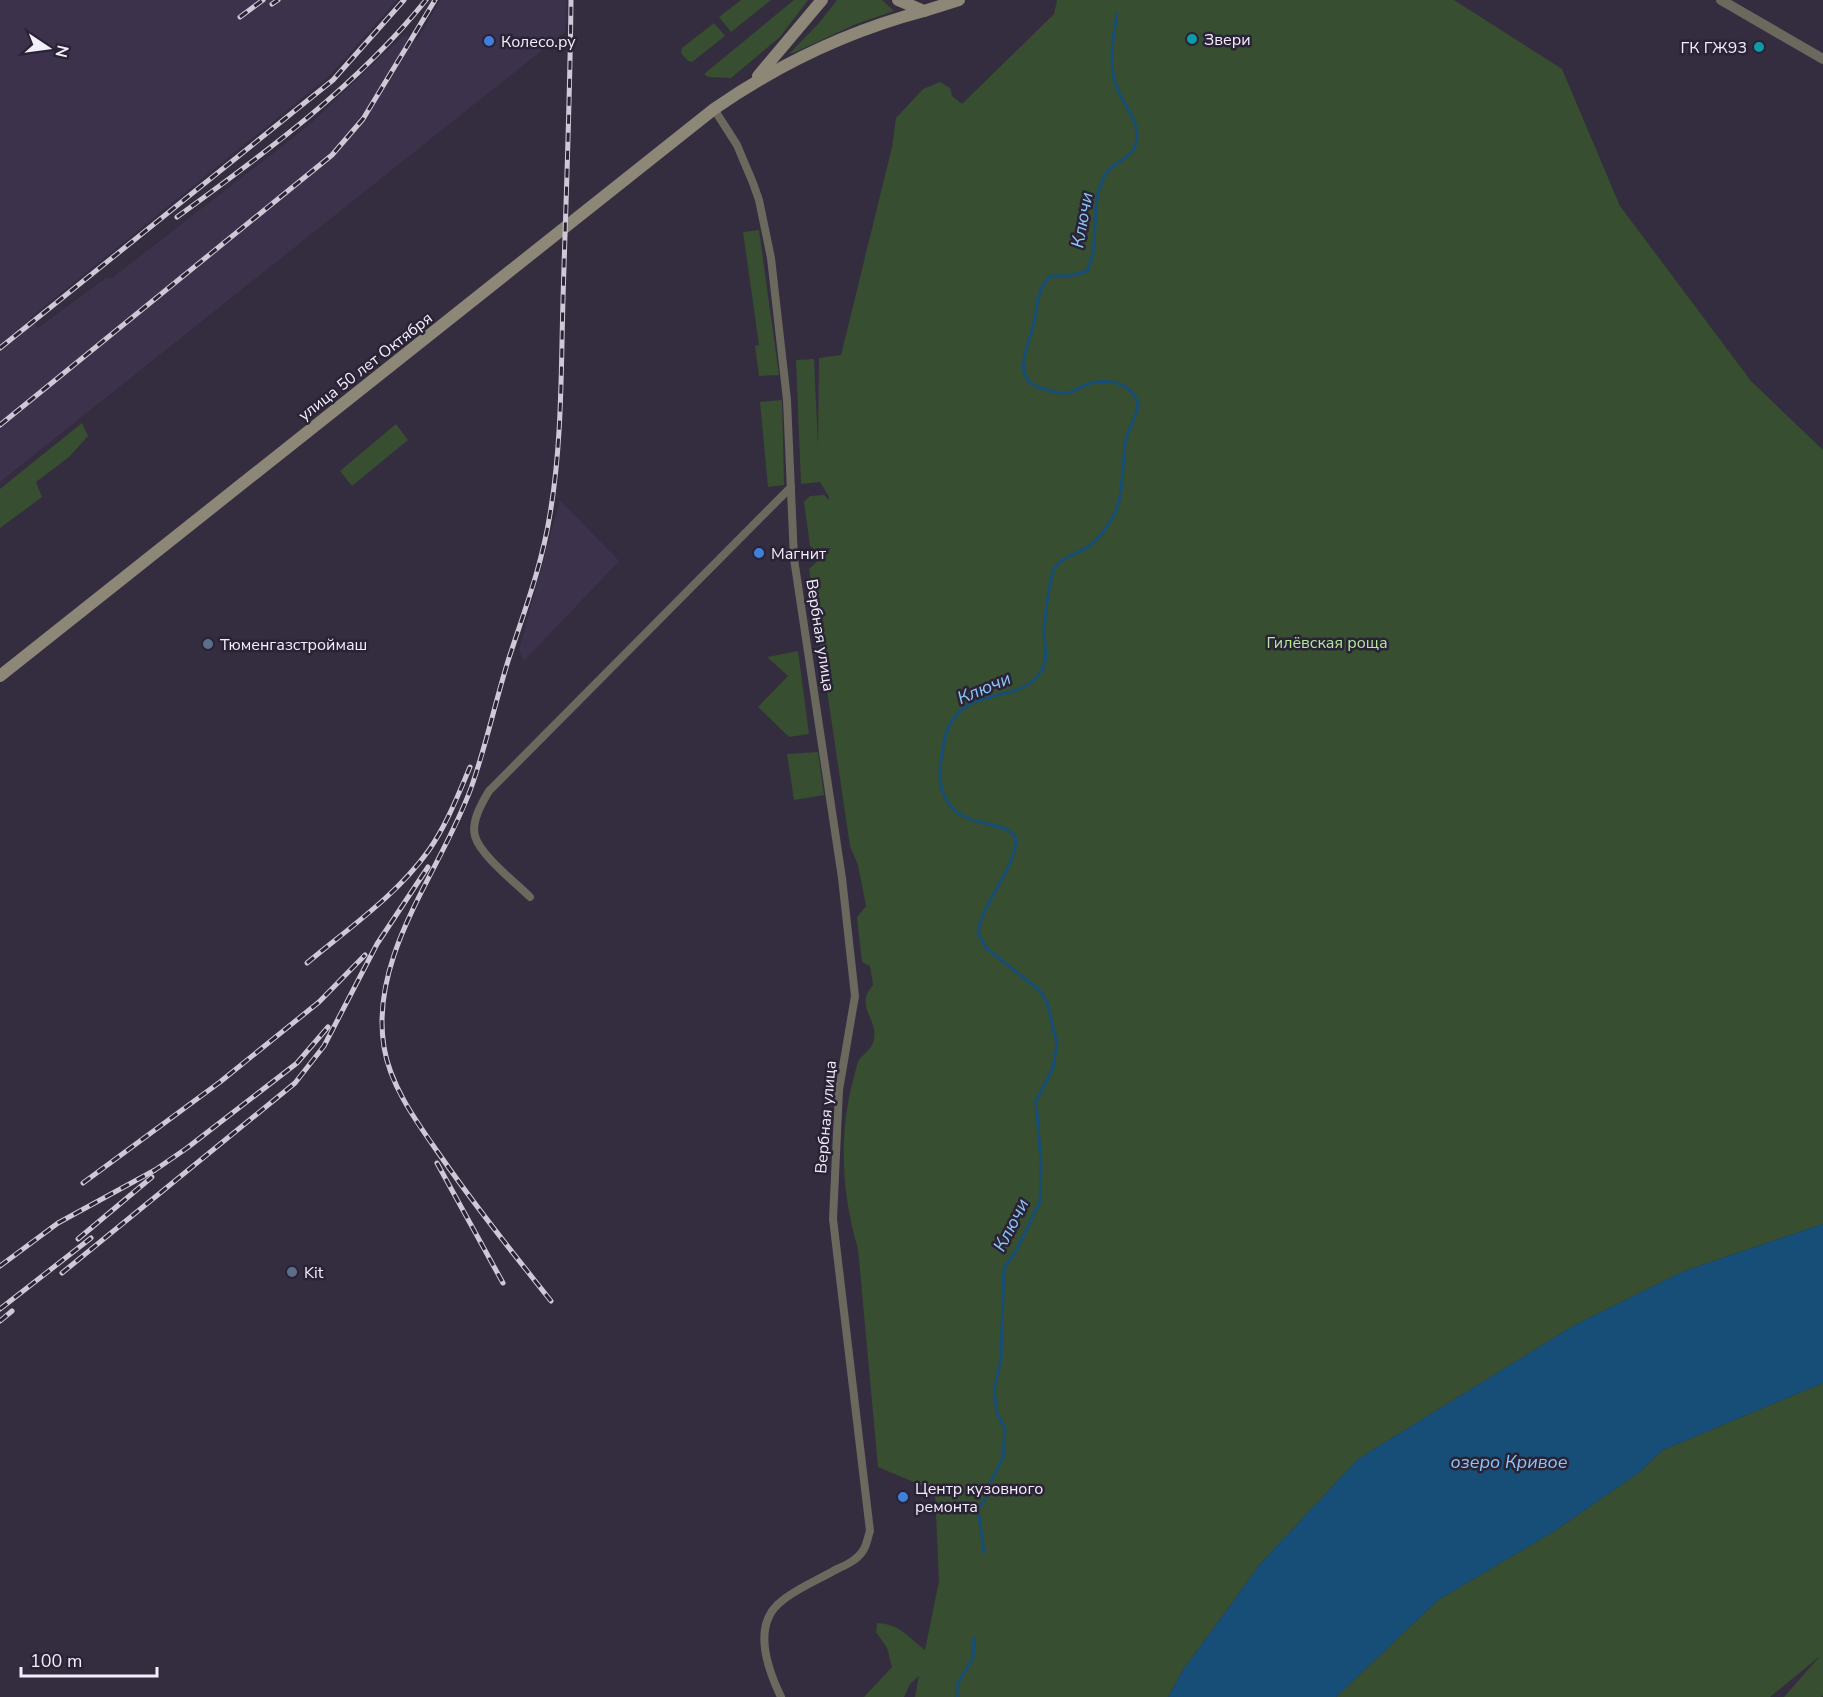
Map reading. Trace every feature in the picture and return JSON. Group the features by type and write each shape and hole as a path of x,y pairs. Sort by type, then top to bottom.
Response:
{"main road":[{"path":"751,84 822,0"},
{"path":"898,0 924,10"},
{"path":"751,84 818,48 890,20 959,0"},
{"name":"улица 50 лет Октября","path":"0,676 714,109 751,84"}],"street":[{"path":"1721,0 1823,59"},
{"name":"Вербная улица","path":"714,109 737,145 753,183 759,200 771,258 786,380 794,559 833,809 855,996 839,1090 833,1219 870,1531 864,1548 855,1559 781,1600 769,1615 764,1627 764,1641 773,1680 781,1697"},
{"path":"530,897 488,855 475,836 478,810 489,791 791,487"}],"shaded area":[{"path":"0,0 397,0 329,76 30,318 38,328 106,278 112,278 308,126 404,35 417,41 440,0 566,0 565,32 0,482"},
{"path":"560,500 619,561 524,661 519,650"}],"green space":[{"path":"741,0 771,0 731,32 719,17"},
{"path":"794,0 808,0 780,37 731,78 708,77 704,74"},
{"path":"837,0 882,0 894,11 856,24 791,54 790,53"},
{"name":"Гилёвская роща","path":"1057,0 1454,0 1562,69 1620,206 1751,381 1823,450 1823,1224 1684,1271 1573,1326 1358,1459 1261,1563 1183,1670 1168,1697 915,1697 919,1676 910,1684 904,1697 864,1697 892,1667 887,1648 876,1632 877,1623 898,1629 925,1650 939,1581 935,1491 878,1467 858,1249 848,1205 844,1161 846,1117 855,1073 859,1060 870,1049 874,1039 873,1025 866,1006 868,993 873,985 870,966 862,962 857,917 866,906 858,865 850,846 809,569 831,548 814,549 810,546 804,502 810,496 824,495 829,500 829,497 820,482 801,484 796,360 814,359 818,445 819,358 841,355 892,147 896,118 923,89 940,82 950,88 952,96 962,104 1054,14"},
{"path":"714,23 725,36 692,62 688,61 681,53 682,48"},
{"path":"759,230 779,375 759,376 755,346 759,345 743,232"},
{"path":"782,400 784,485 768,487 760,402"},
{"path":"82,423 88,436 69,457 36,482 42,497 0,528 0,489"},
{"path":"396,424 408,440 352,486 340,471"},
{"path":"798,651 809,734 789,737 758,707 788,676 767,657"},
{"path":"818,752 824,795 794,800 787,754"},
{"path":"1823,1383 1823,1695 1821,1697 1784,1697 1820,1656 1770,1697 1336,1697 1438,1600 1553,1532 1637,1474 1663,1450"}],"water":[{"name":"озеро Кривое","path":"1823,1224 1823,1383 1663,1450 1637,1474 1553,1532 1438,1600 1336,1697 1168,1697 1183,1670 1261,1563 1358,1459 1573,1326 1684,1271"}],"waterway":[{"name":"Ключи","path":"984,1552 978,1509 988,1495 991,1481 1003,1458 1005,1429 997,1413 994,1390 1001,1359 1004,1268 1015,1253 1040,1202 1041,1163 1036,1101 1053,1068 1057,1044 1047,1002 1039,990 986,948 978,933 985,910 1010,862 1016,838 1010,831 969,819 950,806 941,787 940,765 949,726 959,712 972,703 1018,690 1031,682 1042,670 1046,657 1044,635 1046,613 1055,567 1097,539 1111,520 1119,503 1126,439 1136,413 1137,400 1124,386 1108,382 1091,383 1066,393 1052,391 1034,385 1028,380 1023,366 1042,287 1051,276 1069,276 1087,271 1094,247 1096,209 1101,184 1111,167 1126,157 1134,149 1136,142 1134,121 1114,79 1112,61 1117,14"},
{"name":"Ключи","path":"957,1697 957,1685 973,1658 974,1638"}],"railway":[{"path":"240,17 263,0"},
{"path":"272,4 278,0"},
{"path":"0,348 333,80 404,0"},
{"path":"177,217 277,143 341,89 371,61 426,0"},
{"path":"0,425 332,155 363,119 435,0"},
{"path":"551,1301 465,1189 405,1102 387,1061 382,1013 387,979 397,947 471,788 547,533 557,461 560,407 571,0"},
{"path":"307,963 372,910 416,866 441,830 470,767"},
{"path":"62,1273 295,1083 324,1046 377,944 428,867"},
{"path":"83,1183 220,1082 319,1002 365,955"},
{"path":"0,1266 58,1223 155,1170 187,1148 297,1063 328,1027"},
{"path":"437,1163 503,1283"},
{"path":"78,1239 152,1177"},
{"path":"0,1309 91,1238"},
{"path":"0,1321 12,1311"}],"place":[{"name":"Звери","path":"1192,39"},
{"name":"Колесо.ру","path":"489,41"},
{"name":"ГК ГЖ93","path":"1759,47"},
{"name":"Магнит","path":"759,553"},
{"name":"Тюменгазстроймаш","path":"208,644"},
{"name":"Kit","path":"292,1272"},
{"name":"Центр кузовного ремонта","path":"903,1497"}]}
